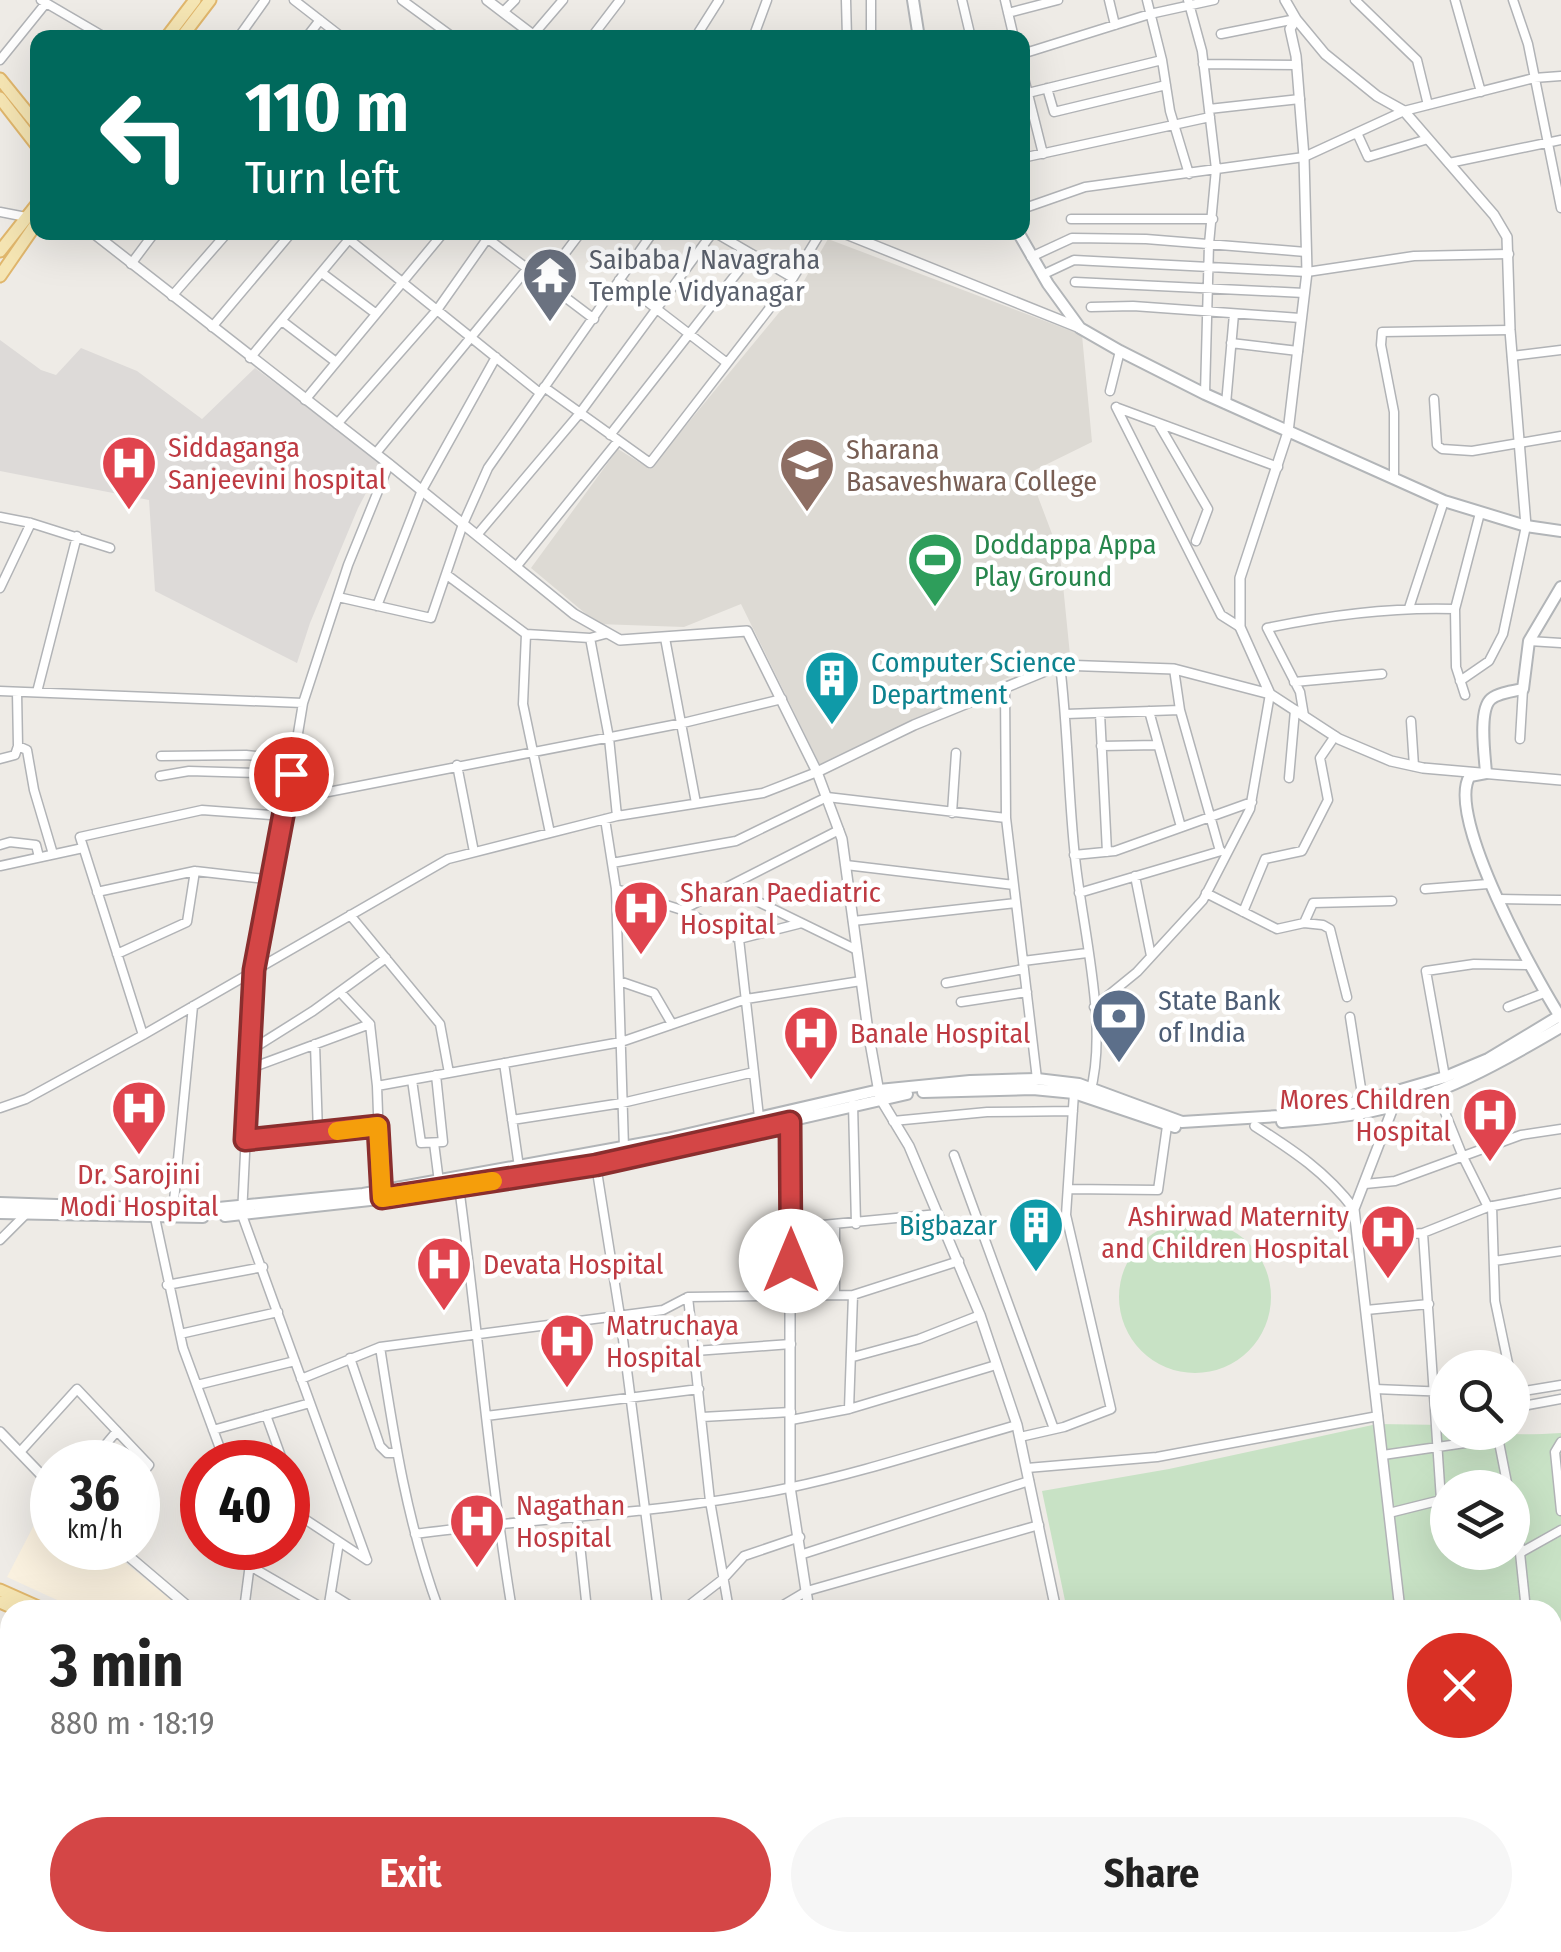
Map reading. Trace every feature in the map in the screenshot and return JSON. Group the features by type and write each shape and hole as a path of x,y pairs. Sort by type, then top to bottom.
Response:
{"main road":[{"path":"172,30 195,0"},
{"path":"187,30 210,0"},
{"path":"914,0 916,30"},
{"path":"0,79 30,116"},
{"path":"0,98 30,137"},
{"path":"0,251 30,221"},
{"path":"0,276 30,223"},
{"path":"1022,240 1080,328 1120,351 1226,404 1444,501 1526,526 1561,532"},
{"path":"1561,588 1529,641 1522,689 1487,703 1486,773 1470,776 1466,792 1472,831 1488,884 1500,898 1529,965 1561,1019"},
{"path":"382,1195 440,1182 458,1183 760,1117 970,1081 1037,1080 1197,1124 1279,1116 1363,1101 1445,1078 1561,1019"},
{"path":"0,1203 29,1209 154,1214 242,1211 382,1195 596,1165 790,1122 879,1094 1014,1089 1090,1092 1167,1126 1188,1130 1255,1126 1394,1105 1479,1075 1561,1019"},
{"path":"0,1214 29,1209"},
{"path":"154,1214 173,1210 242,1211"}],"street":[{"path":"244,30 265,0"},
{"path":"294,0 332,30"},
{"path":"402,0 443,30"},
{"path":"487,0 527,30"},
{"path":"504,12 515,0"},
{"path":"540,30 563,0"},
{"path":"597,30 620,0"},
{"path":"700,30 718,0"},
{"path":"755,30 767,0"},
{"path":"846,0 847,30"},
{"path":"870,0 871,30"},
{"path":"962,0 968,30"},
{"path":"1004,0 1012,30"},
{"path":"1008,13 1058,0"},
{"path":"1108,0 1116,25"},
{"path":"1147,0 1174,125 1189,174"},
{"path":"1030,52 1189,3 1214,0"},
{"path":"1284,0 1326,54 1377,96 1404,111 1494,215 1507,237 1510,330 1526,526 1503,634 1489,661 1460,681"},
{"path":"1355,0 1417,60 1428,105"},
{"path":"1455,0 1481,92"},
{"path":"1513,0 1528,44 1561,208"},
{"path":"0,60 44,2 92,30"},
{"path":"1189,3 1203,64 1216,169 1209,244 1205,394"},
{"path":"1221,34 1296,19"},
{"path":"1094,1008 1151,956 1206,894 1252,802 1270,694 1240,627 1240,578 1288,432 1304,294 1304,157 1297,64 1290,28 1296,19"},
{"path":"312,30 320,20"},
{"path":"1030,92 1162,60"},
{"path":"1203,64 1297,64"},
{"path":"1030,206 1085,187 1304,157 1404,111 1534,78 1561,76"},
{"path":"1047,88 1054,112 1166,85"},
{"path":"1030,156 1174,125 1209,113 1300,98"},
{"path":"1030,101 1043,154"},
{"path":"1357,133 1368,157 1428,139"},
{"path":"1449,163 1561,140"},
{"path":"0,212 30,219"},
{"path":"1071,219 1213,219"},
{"path":"1031,257 1072,238 1306,252"},
{"path":"102,240 390,464 574,614 605,634 620,640 747,630 817,772 839,830 879,1094 909,1146 980,1315 1018,1425 1054,1600"},
{"path":"131,264 149,240"},
{"path":"172,296 221,240"},
{"path":"212,327 285,240"},
{"path":"250,358 349,240"},
{"path":"356,240 496,357 650,463 793,278 816,240"},
{"path":"306,400 438,240"},
{"path":"337,424 437,310 486,240"},
{"path":"488,240 594,320"},
{"path":"544,281 575,240"},
{"path":"338,597 431,618 463,524 488,468 647,240"},
{"path":"477,535 580,413 707,240"},
{"path":"726,240 793,278"},
{"path":"862,240 1080,328"},
{"path":"1042,275 1074,260 1306,272 1414,256 1509,254"},
{"path":"516,567 751,255"},
{"path":"376,454 527,269"},
{"path":"322,272 376,313"},
{"path":"620,280 727,364"},
{"path":"1075,282 1304,294"},
{"path":"1091,307 1133,306 1300,318"},
{"path":"1226,404 1234,314"},
{"path":"282,320 336,362"},
{"path":"1394,480 1394,412 1382,332 1510,330"},
{"path":"1232,342 1298,352"},
{"path":"1512,356 1561,350"},
{"path":"1110,391 1120,351"},
{"path":"377,606 422,490 496,357"},
{"path":"1434,399 1438,448 1472,450 1561,436"},
{"path":"1240,627 1221,615 1116,407 1278,467"},
{"path":"1158,423 1208,509 1196,541"},
{"path":"310,1523 367,1560 242,1211 254,970 304,704 338,597 390,464"},
{"path":"1409,608 1444,501"},
{"path":"1465,696 1456,667 1456,609 1480,513"},
{"path":"0,518 32,523 110,548"},
{"path":"0,588 32,523"},
{"path":"36,692 78,536"},
{"path":"447,574 526,634 590,638 605,634"},
{"path":"1289,778 1300,692 1267,628 1409,608 1456,609"},
{"path":"526,634 524,704 550,833"},
{"path":"590,638 609,738 616,816"},
{"path":"664,638 696,804"},
{"path":"1529,641 1561,642"},
{"path":"1060,666 1074,855 1094,1008 1096,1048 1090,1092"},
{"path":"0,1108 26,1099 143,1035 448,859 616,816 763,793 817,772 914,725 1060,666 1174,669 1270,694 1374,756 1414,766 1561,780"},
{"path":"1174,669 1180,710 1209,817 1225,850"},
{"path":"1294,682 1382,674"},
{"path":"1005,688 1006,818 1037,1080"},
{"path":"1520,739 1522,689"},
{"path":"0,691 304,704"},
{"path":"0,759 15,754 18,746 17,692"},
{"path":"287,800 683,723 782,699"},
{"path":"1066,714 1180,710"},
{"path":"1149,711 1181,827"},
{"path":"1100,713 1107,852"},
{"path":"1411,721 1414,766"},
{"path":"1243,912 1265,860 1302,851 1328,800 1320,758 1335,736"},
{"path":"1101,746 1158,745"},
{"path":"18,746 27,750 53,854"},
{"path":"952,813 956,753"},
{"path":"161,756 246,755 294,760"},
{"path":"458,765 474,852"},
{"path":"160,776 189,770 291,774"},
{"path":"612,863 736,841 827,797 1006,818"},
{"path":"1074,855 1107,852 1252,802"},
{"path":"143,1035 80,837 202,810 284,816"},
{"path":"604,819 616,888 624,1148"},
{"path":"682,910 839,830"},
{"path":"0,845 36,844 39,857"},
{"path":"0,866 83,848"},
{"path":"1079,893 1225,850"},
{"path":"846,865 1014,885"},
{"path":"97,892 195,871 273,880"},
{"path":"117,954 187,922 195,871"},
{"path":"1135,876 1151,956"},
{"path":"1425,889 1488,884"},
{"path":"616,888 682,910 739,939 798,924"},
{"path":"730,888 857,950"},
{"path":"1206,894 1277,930 1304,923 1324,925 1330,930 1348,997"},
{"path":"1500,898 1561,900"},
{"path":"1304,923 1312,903 1392,902"},
{"path":"853,922 1016,903"},
{"path":"350,915 440,1024 449,1073"},
{"path":"739,939 760,1117"},
{"path":"946,982 1087,954"},
{"path":"251,1050 386,958"},
{"path":"1445,1078 1426,971 1474,964 1529,965"},
{"path":"619,981 654,992 672,1024"},
{"path":"376,1086 620,1042 746,999 861,981"},
{"path":"340,992 370,1024 382,1195"},
{"path":"961,1002 1027,992"},
{"path":"1508,1007 1544,993"},
{"path":"173,1210 193,1006"},
{"path":"1350,1017 1363,1101"},
{"path":"251,1068 370,1024"},
{"path":"316,1044 318,1133"},
{"path":"504,1063 519,1167"},
{"path":"512,1120 622,1102 754,1072"},
{"path":"412,1080 421,1143 444,1142 436,1075"},
{"path":"1436,1090 1462,1157 1490,1206 1495,1300 1505,1350"},
{"path":"1020,1437 1110,1409 1066,1215 1074,1093"},
{"path":"852,1104 856,1224"},
{"path":"1394,1105 1354,1209 1399,1600"},
{"path":"893,1120 987,1112 1073,1111"},
{"path":"790,1122 790,1488 807,1600"},
{"path":"245,1140 378,1126"},
{"path":"1068,1189 1158,1190 1167,1126"},
{"path":"1255,1126 1312,1162 1334,1182 1354,1209"},
{"path":"1364,1184 1394,1181 1521,1135 1561,1129"},
{"path":"434,1142 440,1182"},
{"path":"954,1155 1054,1429"},
{"path":"596,1165 657,1600"},
{"path":"458,1183 510,1600"},
{"path":"1357,1238 1423,1233 1490,1206 1561,1192"},
{"path":"0,1240 29,1209"},
{"path":"154,1214 180,1334 217,1440"},
{"path":"791,1228 938,1214"},
{"path":"835,1225 835,1294"},
{"path":"1423,1233 1433,1350"},
{"path":"1494,1261 1561,1251"},
{"path":"301,1379 380,1347 662,1310 688,1298 852,1295 959,1261"},
{"path":"167,1285 263,1267"},
{"path":"849,1409 852,1295"},
{"path":"688,1298 710,1501 727,1600"},
{"path":"1366,1310 1429,1304"},
{"path":"180,1334 278,1312"},
{"path":"852,1357 919,1339 980,1315"},
{"path":"695,1351 791,1344"},
{"path":"380,1347 395,1454 418,1553 435,1600"},
{"path":"350,1358 380,1446 395,1454"},
{"path":"197,1385 295,1361"},
{"path":"702,1417 791,1416 849,1409 996,1365"},
{"path":"1530,1388 1561,1384"},
{"path":"1375,1389 1430,1392"},
{"path":"20,1452 77,1390 125,1440"},
{"path":"486,1416 699,1390"},
{"path":"1530,1405 1561,1399"},
{"path":"213,1430 310,1403"},
{"path":"266,1415 275,1440"},
{"path":"1027,1468 1157,1456 1378,1416"},
{"path":"415,1534 644,1510 790,1488 1018,1425"},
{"path":"0,1432 30,1463"},
{"path":"110,1440 117,1432"},
{"path":"1561,1442 1556,1450 1561,1511"},
{"path":"1383,1455 1430,1449"},
{"path":"1390,1513 1441,1502 1439,1450"},
{"path":"803,1554 1029,1481"},
{"path":"577,1516 586,1600"},
{"path":"791,1600 806,1591 1040,1525"},
{"path":"1530,1547 1561,1530"},
{"path":"696,1600 744,1556 800,1537"},
{"path":"330,1600 340,1542"},
{"path":"145,1570 180,1600"},
{"path":"245,1600 249,1570"},
{"path":"257,1570 310,1600"},
{"path":"1523,1570 1525,1600"},
{"path":"331,1594 341,1600"}],"shaded area":[{"name":"Sharana Basaveshwara College","path":"831,240 1082,335 1092,442 1029,473 1060,555 1070,655 1005,679 820,765 741,604 684,627 598,624 531,568 618,449 650,469 801,286"},
{"path":"0,340 41,370 56,375 81,348 137,371 202,419 255,368 382,463 358,508 297,663 155,591 149,500 0,471"},
{"path":"30,1533 30,1570 134,1570 171,1600 57,1600 7,1577"}],"green space":[{"path":"1195,1221 1224,1227 1249,1243 1265,1268 1271,1297 1265,1326 1249,1351 1224,1367 1195,1373 1166,1367 1141,1351 1125,1326 1119,1297 1125,1268 1141,1243 1166,1227"},
{"path":"1377,1424 1430,1425 1430,1450 1530,1450 1530,1434 1561,1433 1561,1600 1065,1600 1042,1491 1169,1469"}],"slow traffic":[{"path":"337,1131 378,1126 382,1198 493,1181"}],"place":[{"name":"Saibaba/ Navagraha Temple Vidyanagar","path":"550,324"},
{"name":"Siddaganga Sanjeevini hospital","path":"129,512"},
{"name":"Sharana Basaveshwara College","path":"807,514"},
{"name":"Doddappa Appa Play Ground","path":"935,609"},
{"name":"Computer Science Department","path":"832,727"},
{"name":"Sharan Paediatric Hospital","path":"641,957"},
{"name":"State Bank of India","path":"1119,1065"},
{"name":"Banale Hospital","path":"811,1082"},
{"name":"Dr. Sarojini Modi Hospital","path":"139,1157"},
{"name":"Mores Children Hospital","path":"1490,1164"},
{"name":"Bigbazar","path":"1036,1274"},
{"name":"Ashirwad Maternity and Children Hospital","path":"1388,1281"},
{"name":"Devata Hospital","path":"444,1313"},
{"name":"Matruchaya Hospital","path":"567,1390"},
{"name":"Nagathan Hospital","path":"477,1570"}],"route":[{"path":"291,774 254,970 245,1140 378,1126 382,1198 596,1165 790,1122 791,1261"}]}
